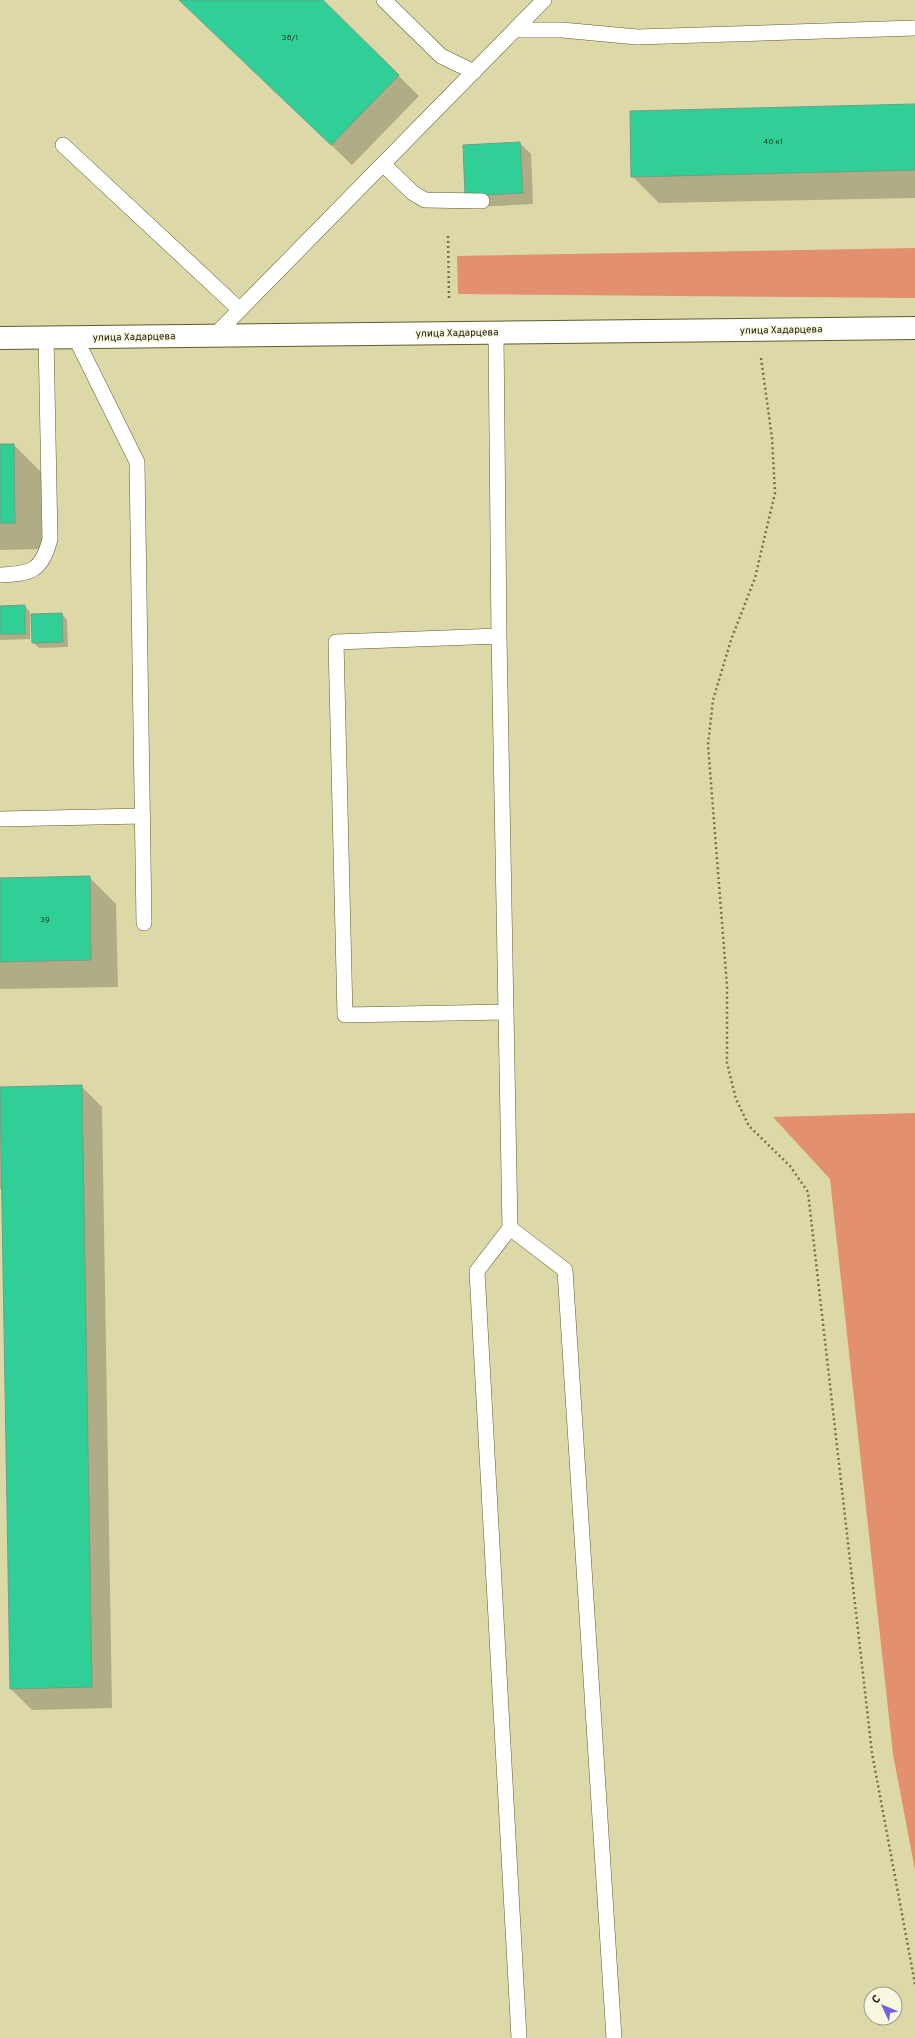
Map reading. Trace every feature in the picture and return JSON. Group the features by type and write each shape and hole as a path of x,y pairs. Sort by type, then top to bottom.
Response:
{"street":[{"name":"улица Хадарцева","path":"0,338 915,328"}],"lane":[{"path":"384,0 441,56 474,72"},
{"path":"215,335 544,0"},
{"path":"515,30 562,30 637,37 915,28"},
{"path":"62,144 240,310"},
{"path":"383,164 413,193 425,200 482,201"},
{"path":"496,332 499,636 510,1228 477,1271 519,2038"},
{"path":"0,575 19,574 34,569 45,557 50,540 46,337"},
{"path":"75,337 137,462 144,923"},
{"path":"499,636 336,642 344,1015 506,1012"},
{"path":"0,819 143,816"},
{"path":"510,1228 566,1270 614,2038"}],"path":[{"path":"448,236 449,300"},
{"path":"757,329 772,438 775,493 755,578 731,640 713,700 708,745 727,986 727,1063 736,1098 749,1126 790,1166 808,1192 872,1753 915,1984"}],"shaded area":[{"path":"915,248 915,298 458,294 457,256"},
{"path":"915,1113 915,1870 893,1754 830,1179 773,1117"}],"building":[{"path":"179,0 323,0 399,75 331,145"},
{"path":"915,104 915,170 631,177 630,111"},
{"path":"520,142 523,193 465,196 463,145"},
{"path":"0,444 14,444 15,523 0,523"},
{"path":"25,605 25,634 0,634 0,606"},
{"path":"62,613 63,642 32,643 31,614"},
{"path":"90,876 91,960 0,962 0,878"},
{"path":"82,1085 92,1687 10,1689 0,1087"}]}
